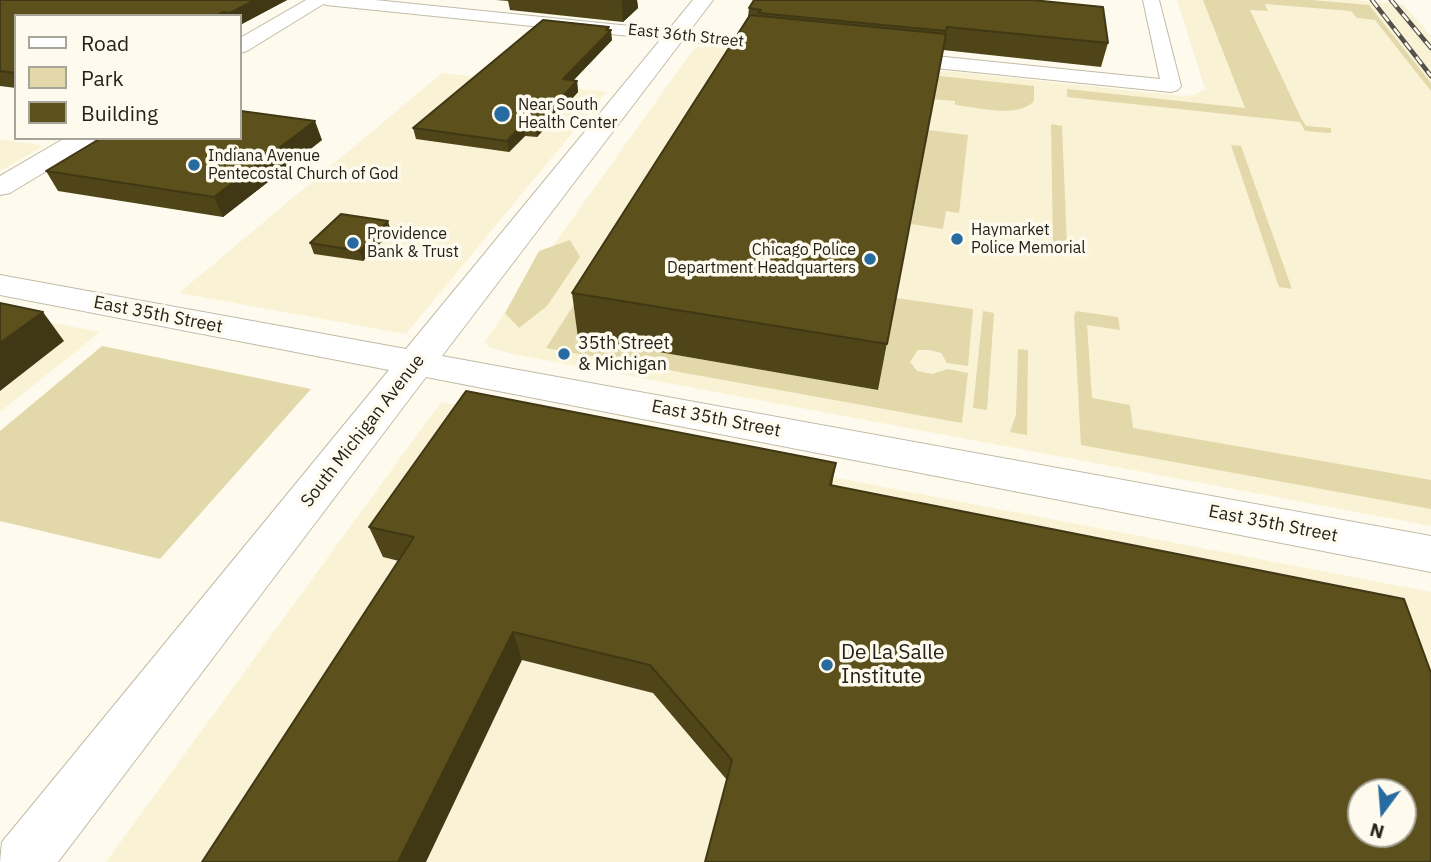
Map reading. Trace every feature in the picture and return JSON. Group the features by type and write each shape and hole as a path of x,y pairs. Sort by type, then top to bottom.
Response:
{"street":[{"path":"242,46 320,0"},
{"name":"East 36th Street","path":"326,0 792,47"},
{"name":"South Michigan Avenue","path":"22,862 703,0"},
{"path":"875,56 1171,86 1151,0"},
{"path":"0,187 81,140"},
{"name":"East 35th Street","path":"0,285 1431,554"}],"shaded area":[{"path":"1177,0 1354,0 1403,4 1431,36 1431,526 513,354 488,347 485,341 695,47 720,47 1182,96 1194,95 1205,89"},
{"path":"442,73 606,92 406,334 179,293"},
{"path":"0,139 39,145 44,146 0,171"},
{"path":"0,313 100,332 0,412"},
{"name":"De La Salle Institute","path":"441,402 1431,592 1431,862 106,862"}],"green space":[{"path":"1203,0 1311,0 1369,5 1431,83 1431,91 1375,20 1357,18 1351,11 1265,4 1268,11 1250,10 1301,118 1306,126 1331,128 1331,133 1305,131 1300,122 1067,97 1067,89 1245,108"},
{"path":"732,54 1034,86 1034,101 1018,110 1007,111 955,105 955,101 918,98"},
{"path":"1051,124 1062,126 1067,246 1053,244"},
{"path":"928,130 968,135 959,213 946,211 943,229 911,224"},
{"path":"1231,145 1241,146 1292,289 1279,287"},
{"path":"570,240 580,257 547,306 519,328 505,313 539,251"},
{"path":"609,250 579,338 878,390 896,298 973,309 968,366 947,363 941,353 930,350 918,350 910,362 917,371 932,374 948,369 968,373 962,423 546,348"},
{"path":"983,311 994,313 987,410 973,408"},
{"path":"1076,311 1118,317 1120,330 1087,325 1092,398 1130,405 1133,428 1431,480 1431,509 1081,445 1074,316"},
{"path":"102,346 311,389 160,559 0,521 0,431"},
{"path":"1018,349 1028,350 1027,435 1010,432 1016,415"}],"building":[{"path":"0,0 255,0 230,13 220,14 14,14 14,73 0,71"},
{"path":"754,0 1032,0 1103,7 1108,43 947,27 946,31 758,13 761,10 749,8"},
{"path":"750,15 946,34 887,344 572,293"},
{"path":"543,20 609,27 606,30 611,30 563,79 577,81 535,126 523,124 507,141 413,128"},
{"path":"242,111 315,121 214,197 46,171 98,140 242,140"},
{"path":"341,214 388,221 360,251 310,243"},
{"path":"0,303 43,312 0,343"},
{"name":"De La Salle Institute","path":"466,391 836,463 830,485 1404,599 1431,673 1431,862 705,862 732,760 650,665 513,632 398,862 202,862 414,537 369,527"}],"railway":[{"path":"1372,0 1431,76"},
{"path":"1391,0 1431,48"}],"place":[{"name":"Near South Health Center","path":"502,114"},
{"name":"Indiana Avenue Pentecostal Church of God","path":"194,165"},
{"name":"Haymarket Police Memorial","path":"957,239"},
{"name":"Providence Bank & Trust","path":"353,243"},
{"name":"Chicago Police Department Headquarters","path":"870,259"},
{"name":"35th Street & Michigan","path":"564,354"},
{"name":"De La Salle Institute","path":"827,665"}]}
